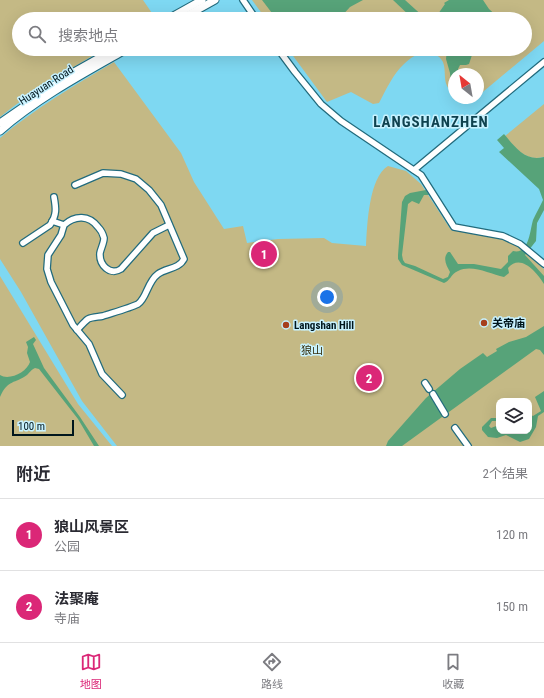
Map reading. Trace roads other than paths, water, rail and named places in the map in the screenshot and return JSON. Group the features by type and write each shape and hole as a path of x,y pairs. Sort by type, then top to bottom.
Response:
{"main road":[{"path":"181,12 202,0"},
{"path":"194,12 215,0"},
{"name":"Huayuan Road","path":"0,123 74,72 103,56"},
{"name":"Huayuan Road","path":"0,131 25,111 77,77 114,56"}],"street":[{"path":"243,0 251,12"},
{"path":"283,56 321,104 362,136 421,175 454,226 503,236 520,244 544,264"},
{"path":"414,170 544,62"},
{"path":"75,185 102,173 109,172 129,176 142,184 155,196 163,210 184,259 174,268 160,273 153,278 143,299 138,304 88,319 77,330"},
{"path":"23,243 50,225 56,211 54,197"},
{"path":"122,395 102,374 89,344 66,314 55,292 46,264 48,255 61,235 64,225 76,218 88,218 93,221 101,231 104,238 100,254 101,261 108,270 114,272 121,269 153,233 169,225"},
{"path":"52,221 64,225"},
{"path":"425,383 429,389"},
{"path":"433,394 445,414"},
{"path":"455,428 468,446"}],"place":[{"name":"狼山风景区","path":"264,254"},
{"name":"关帝庙","path":"484,323"},
{"name":"Langshan Hill","path":"286,325"},
{"name":"法聚庵","path":"369,378"}],"district":[{"name":"LANGSHANZHEN","path":"431,122"}],"park label":[{"name":"狼山","path":"312,350"}]}
